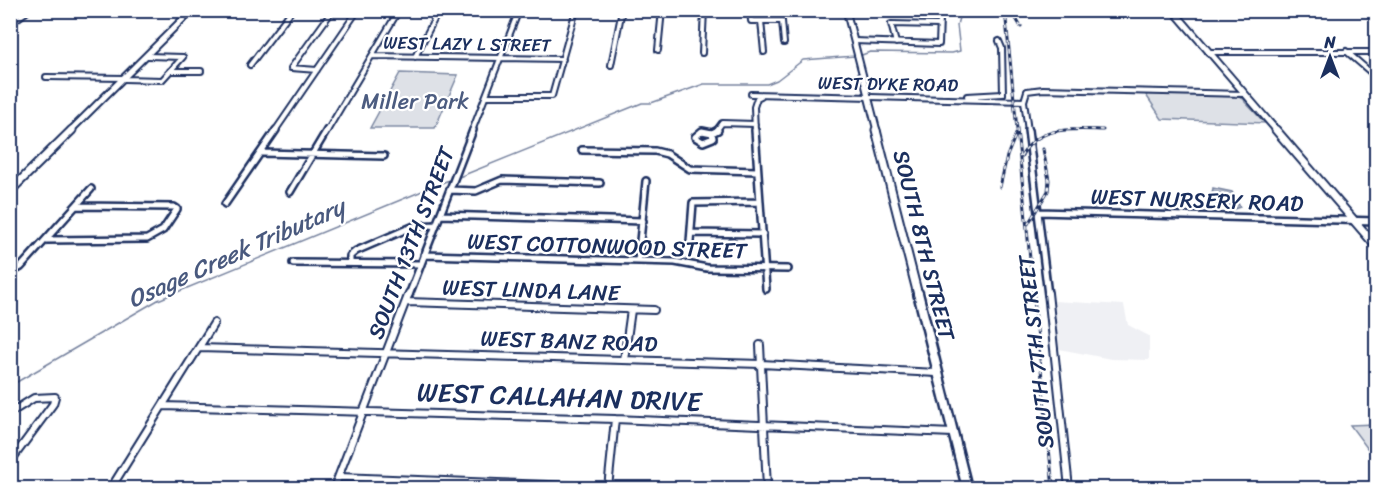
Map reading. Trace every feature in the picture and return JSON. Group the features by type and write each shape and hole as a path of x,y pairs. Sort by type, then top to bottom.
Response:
{"main road":[{"path":"10,191 192,10"},
{"name":"SOUTH 8TH STREET","path":"846,10 967,489"},
{"path":"1173,10 1377,246"}],"street":[{"path":"250,65 292,10"},
{"path":"317,70 291,68 333,10"},
{"path":"225,204 358,10"},
{"path":"290,192 399,10"},
{"path":"415,57 439,10"},
{"name":"SOUTH 13TH STREET","path":"334,489 519,10"},
{"path":"486,96 552,96 576,10"},
{"path":"611,65 622,10"},
{"path":"658,50 662,10"},
{"path":"702,53 704,10"},
{"path":"750,10 751,21 782,21 784,43"},
{"path":"10,12 28,12"},
{"path":"10,24 28,12"},
{"path":"854,41 939,44 940,18"},
{"path":"761,21 764,52"},
{"path":"896,43 891,24 939,25"},
{"path":"963,99 972,95 1003,94 1002,48 999,42"},
{"path":"1346,51 1377,77"},
{"path":"1208,52 1377,52"},
{"path":"46,78 161,80 183,57 147,56"},
{"name":"WEST LAZY L STREET","path":"372,56 563,59"},
{"path":"170,71 201,71"},
{"path":"1024,101 1027,91 1043,89 1158,94 1245,93"},
{"name":"WEST DYKE ROAD","path":"751,94 1024,101"},
{"path":"762,95 757,98 754,107 766,289"},
{"name":"SOUTH 7TH STREET","path":"1024,101 1039,212 1069,489"},
{"path":"712,133 718,130 722,123 755,124"},
{"path":"582,150 659,152 671,156 682,167 690,169 757,171"},
{"path":"262,153 384,156"},
{"path":"450,190 476,191 502,180 600,183"},
{"path":"638,261 646,181"},
{"path":"11,272 21,267 91,189"},
{"path":"690,242 693,203 759,201"},
{"path":"46,240 138,241 154,236 163,230 177,209 174,207 76,206"},
{"name":"WEST NURSERY ROAD","path":"1039,212 1377,221"},
{"path":"440,215 642,220"},
{"path":"350,263 350,256 356,251 414,226 436,225"},
{"path":"691,233 763,234"},
{"name":"WEST COTTONWOOD STREET","path":"424,255 638,261 683,263 707,268 788,269"},
{"path":"293,262 421,264"},
{"name":"WEST LINDA LANE","path":"407,302 654,310"},
{"path":"624,360 631,310"},
{"path":"111,489 214,323"},
{"path":"760,345 767,489"},
{"name":"WEST BANZ ROAD","path":"199,348 761,364 937,373"},
{"path":"10,413 34,398 54,397 53,404 10,462"},
{"name":"WEST CALLAHAN DRIVE","path":"163,406 615,419 953,433"},
{"path":"608,488 615,419"},
{"path":"339,477 629,489"}],"shaded area":[{"path":"1053,301 1124,305 1128,325 1149,336 1149,360 1111,359 1059,349"}],"green space":[{"name":"Miller Park","path":"400,73 458,75 435,128 370,128"},
{"path":"1144,92 1233,95 1244,99 1265,123 1162,119"},
{"path":"1376,424 1376,460 1350,425"}],"water":[{"path":"1213,188 1232,192 1240,207 1231,210 1216,204 1212,193"}],"waterway":[{"name":"Osage Creek Tributary","path":"859,56 870,52 952,53 960,51 957,25 961,10"},
{"name":"Osage Creek Tributary","path":"459,177 642,103 651,103 704,84 767,84 777,80 803,60 855,56"},
{"name":"Osage Creek Tributary","path":"10,386 158,300 449,180"}],"railway":[{"path":"1005,10 1053,488"},
{"path":"1011,10 1021,27"},
{"path":"1021,157 1036,139 1046,134 1079,129 1103,130"},
{"path":"1000,187 1007,156 1016,134"},
{"path":"1028,224 1048,191 1049,180 1043,149"}]}
